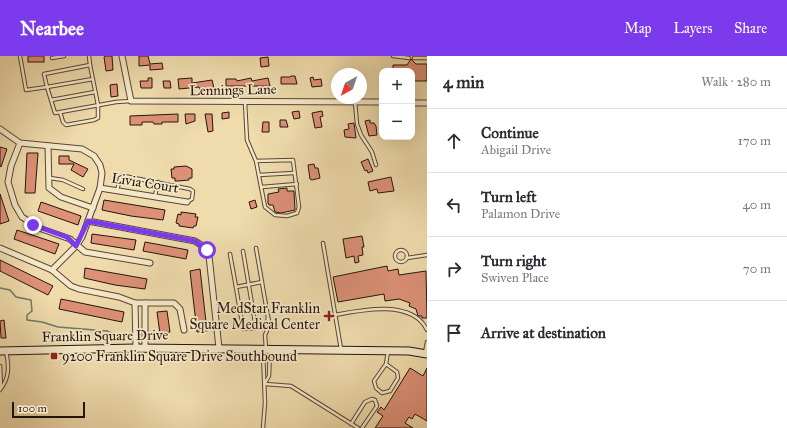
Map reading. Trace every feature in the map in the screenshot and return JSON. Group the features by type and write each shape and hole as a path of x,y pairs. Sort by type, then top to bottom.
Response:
{"street":[{"path":"122,56 131,101"},
{"name":"Lennings Lane","path":"131,101 331,102"},
{"name":"Lennings Lane","path":"367,102 379,102"},
{"path":"415,102 427,103"},
{"path":"0,129 20,143 82,149 94,156 102,169 100,188 88,221 76,246 52,270"},
{"path":"20,143 8,176 9,188 18,212 28,222 67,237 76,246 89,253 150,263"},
{"path":"48,146 49,188 56,195 93,208"},
{"name":"Livia Court","path":"100,188 187,202"},
{"path":"88,221 179,237 195,241 204,247 208,256 219,348"},
{"path":"0,248 52,270 71,286 79,289 119,297 135,303 174,303 180,309 184,330"},
{"path":"135,303 136,348"},
{"path":"145,303 145,348"},
{"name":"Franklin Square Drive","path":"3,351 219,348 266,350 409,350 426,353"}],"lane":[{"path":"20,56 26,90 93,79"},
{"path":"52,58 64,56"},
{"path":"60,112 63,122 66,125 98,118 98,105 89,56"},
{"path":"392,56 409,58"},
{"path":"414,58 427,58"},
{"path":"90,65 44,74 50,100 55,112 131,101"},
{"path":"50,100 96,92"},
{"path":"245,101 247,140 256,161 265,207 275,215 287,216 297,213 299,207 293,160 256,161"},
{"path":"355,104 357,124 361,135 367,142 372,152 376,165"},
{"path":"259,175 294,173"},
{"path":"118,191 120,178 124,176 192,190 192,199 187,202"},
{"path":"48,178 59,178 83,188"},
{"path":"155,197 158,182"},
{"path":"262,188 297,184"},
{"path":"323,243 341,350"},
{"path":"256,248 270,324 265,335 269,376 265,384"},
{"path":"230,254 243,330 256,328 243,250"},
{"path":"407,258 406,252 403,250 399,250 395,256 400,262 407,258 427,255"},
{"path":"236,287 262,282"},
{"path":"335,315 367,308 392,309 411,316 421,322 427,329"},
{"path":"426,353 427,342"},
{"path":"263,428 265,414 266,350"},
{"path":"0,389 4,384 9,371 3,351"},
{"path":"386,364 397,372 398,378 390,391 382,393 376,388 374,381 386,364 388,351"},
{"path":"0,366 0,389"},
{"path":"265,384 291,386 358,428"},
{"path":"351,424 365,402 372,399 377,403 377,406 362,428"}],"building":[{"path":"28,56 44,56 44,62 28,62"},
{"path":"112,56 113,70 106,71 104,57"},
{"path":"139,56 148,56 150,64 162,63 163,69 150,70 150,65 139,66"},
{"path":"268,57 269,66 261,67 260,58"},
{"path":"411,59 416,64 427,64 427,81 415,81 415,68 393,68 393,65 407,65"},
{"path":"295,76 297,84 281,84 281,77"},
{"path":"313,77 314,80 321,79 322,86 312,87 310,78"},
{"path":"148,78 152,78 152,88 141,88 140,81 148,81"},
{"path":"192,78 192,83 212,80 214,88 200,90 199,87 179,89 178,79"},
{"path":"251,78 252,81 268,78 270,86 226,86 226,79 236,79 237,81"},
{"path":"163,81 170,81 171,88 164,88"},
{"path":"117,84 118,96 111,97 110,85"},
{"path":"299,111 300,118 294,119 292,112"},
{"path":"322,111 323,116 320,117 322,127 315,128 312,113"},
{"path":"229,112 229,118 222,119 222,113"},
{"path":"178,114 178,122 162,122 162,124 154,124 153,122 142,122 142,125 130,125 130,116"},
{"path":"185,114 195,114 195,121 186,124"},
{"path":"205,114 212,114 213,131 208,132"},
{"path":"280,120 286,120 288,127 280,127"},
{"path":"370,120 370,123 374,123 376,126 377,135 369,136 365,121"},
{"path":"263,122 269,122 269,132 262,132"},
{"path":"354,123 356,138 345,137 344,130 349,129 348,124"},
{"path":"0,147 7,149 1,167 0,166"},
{"path":"27,153 38,153 35,193 25,193"},
{"path":"59,156 69,156 69,160 88,169 83,177 71,170 74,164 59,164"},
{"path":"368,159 373,171 368,173 367,170 365,171 361,162"},
{"path":"314,164 315,168 318,168 320,178 312,180 310,179 308,165"},
{"path":"186,166 192,169 192,178 189,178 189,180 175,181 175,178 172,178 171,169 174,169 174,167"},
{"path":"391,177 394,191 378,193 377,189 370,191 368,182"},
{"path":"287,188 287,191 294,191 295,210 281,213 275,212 273,205 269,205 268,203 268,194 279,192 278,189"},
{"path":"0,194 9,221 0,224"},
{"path":"104,200 165,210 163,220 131,216 102,210"},
{"path":"255,200 257,207 251,209 249,202"},
{"path":"41,202 81,216 78,225 38,211"},
{"path":"181,212 196,214 195,217 198,217 196,226 193,228 179,226 179,224 176,223 178,214 181,215"},
{"path":"17,230 59,244 55,254 14,239"},
{"path":"92,234 136,240 134,250 91,243"},
{"path":"362,236 364,247 362,247 363,255 358,256 359,262 355,263 354,256 346,258 343,239"},
{"path":"145,242 188,250 186,259 143,251"},
{"path":"0,260 53,286 48,295 0,271"},
{"path":"387,266 388,271 398,269 399,275 426,271 427,318 418,316 416,309 409,306 410,303 399,299 385,301 384,294 338,302 333,277"},
{"path":"85,268 147,279 145,289 115,285 84,278"},
{"path":"200,269 207,331 197,332 190,271"},
{"path":"61,299 124,312 122,322 59,309"},
{"path":"167,311 170,332 160,334 157,312"},
{"path":"4,320 6,338 1,338 0,321"},
{"path":"410,368 423,376 427,368 427,421 415,414 412,419 409,417 405,423 413,428 375,428 383,416 377,412 381,407 384,410"}],"waterway":[{"path":"0,288 10,290 16,297 31,300 32,311 27,315 27,320 42,322 58,327 107,331 116,335"}],"place":[{"name":"MedStar Franklin Square Medical Center","path":"329,316"},
{"name":"9200 Franklin Square Drive Southbound","path":"54,356"}],"route":[{"path":"33,225 67,237 76,246 82,237 88,221 179,237 195,241 207,250"}]}
